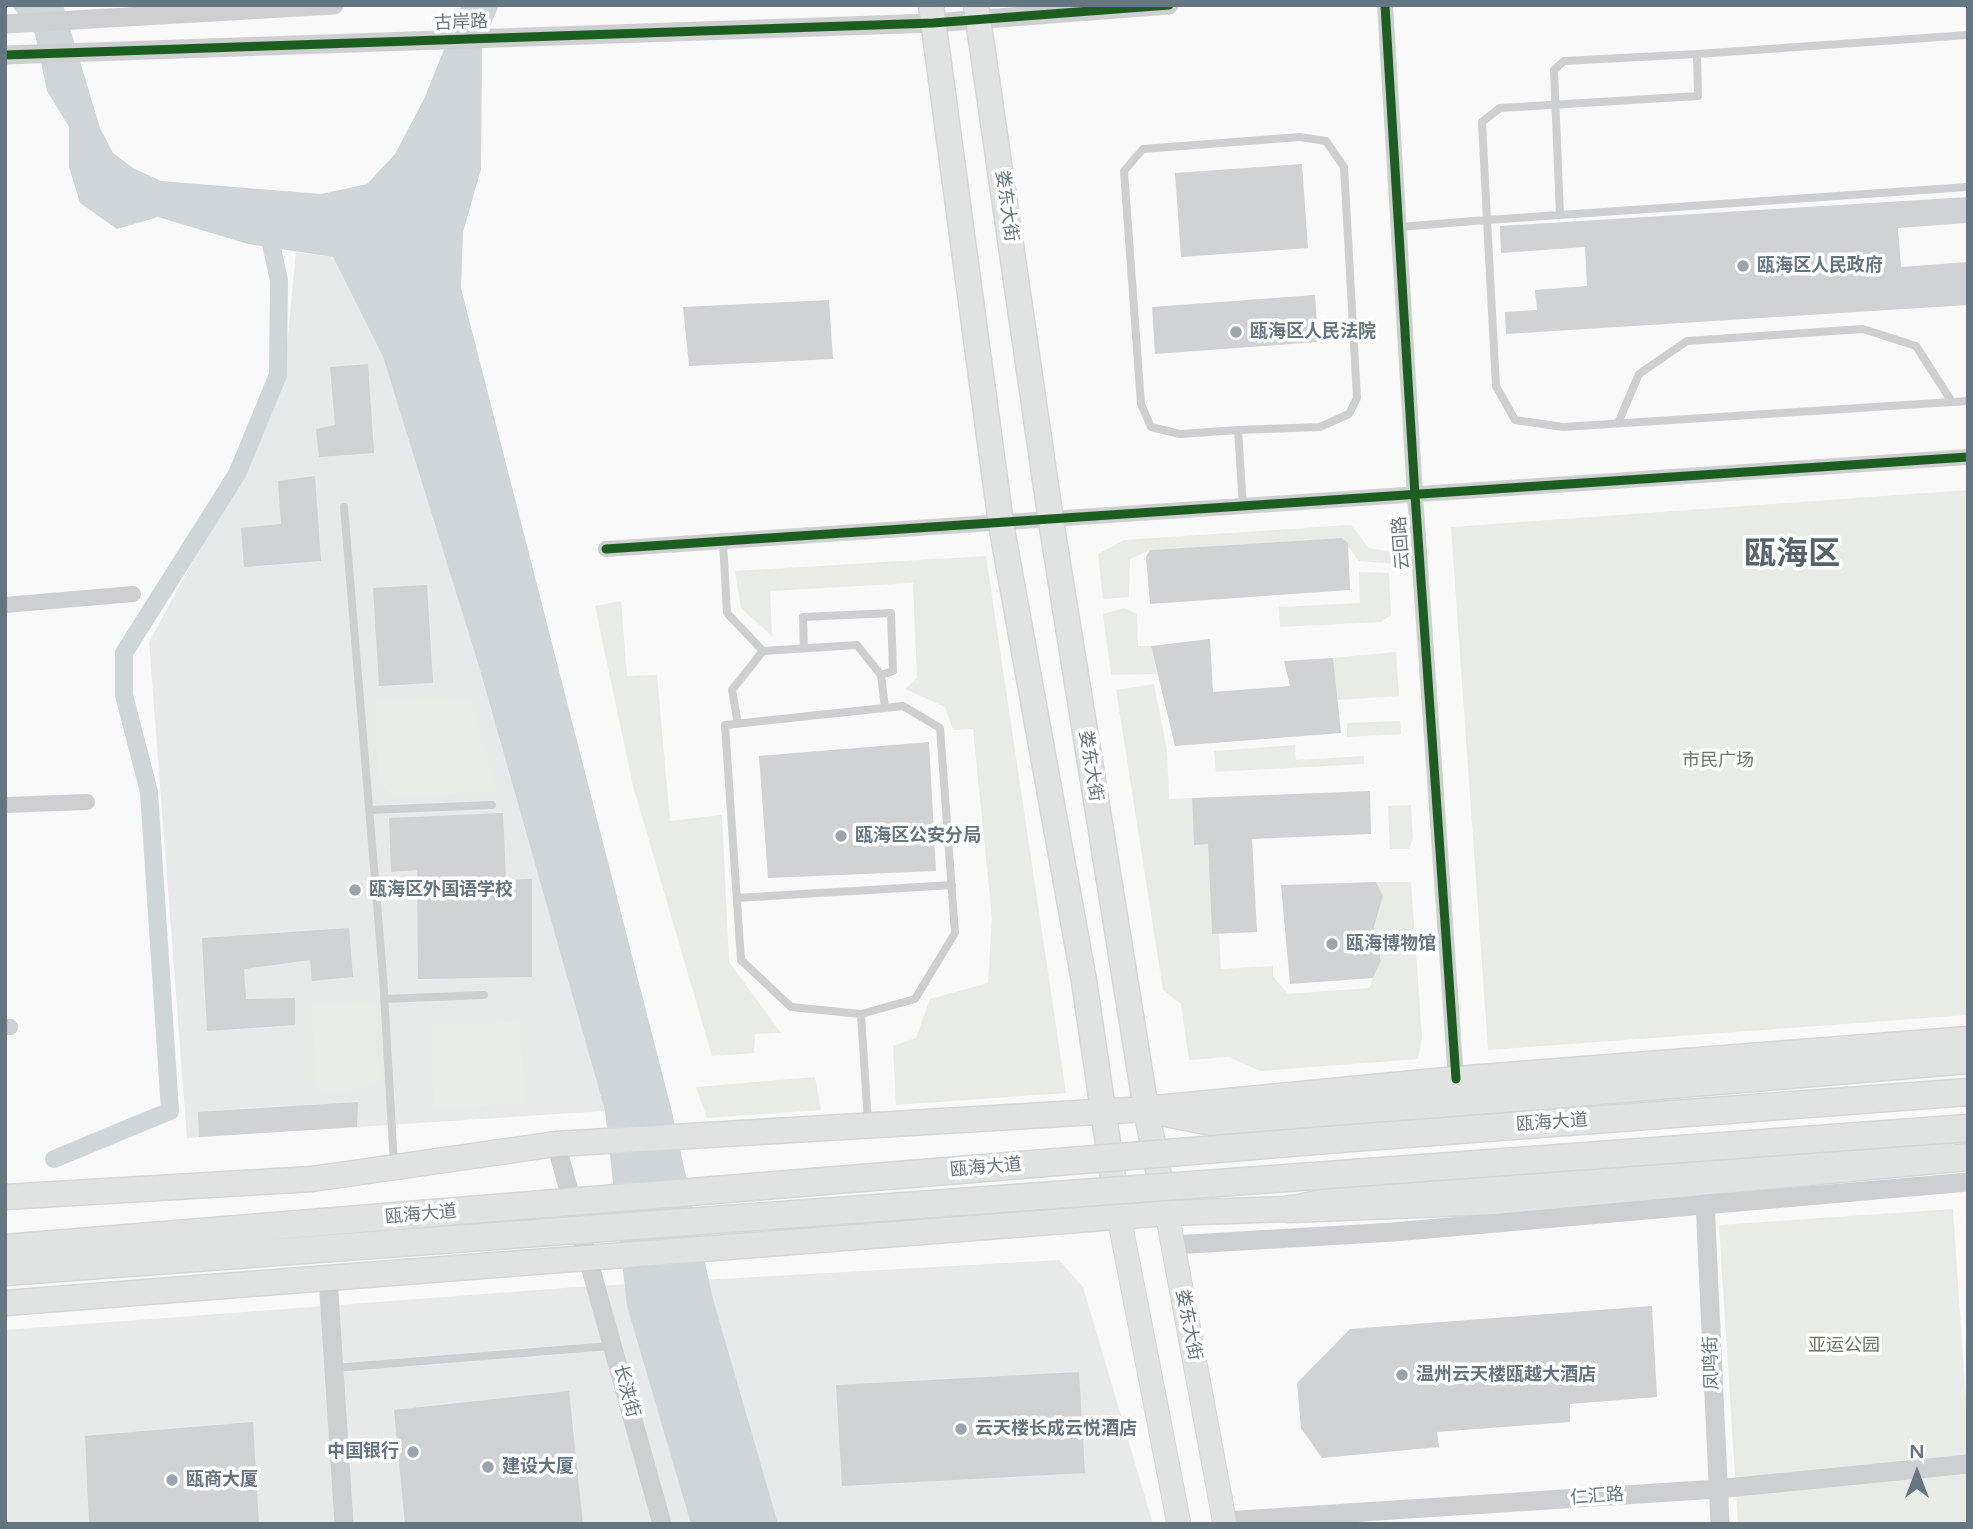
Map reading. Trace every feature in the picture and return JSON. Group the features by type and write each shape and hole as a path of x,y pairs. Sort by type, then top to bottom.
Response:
{"highway":[{"path":"1146,1110 1217,1123 1968,1060"},
{"name":"瓯海大道","path":"5,1248 1339,1139 1968,1092"},
{"name":"瓯海大道","path":"5,1272 1968,1128"},
{"path":"1290,1209 1494,1201 1968,1157"}],"main road":[{"name":"娄东大街","path":"978,12 1051,521 1146,1110 1225,1522"},
{"path":"932,14 1001,524 1084,981 1119,1217 1179,1524"},
{"path":"11,1197 312,1179 556,1144 1146,1110 1456,1079 1968,1039"},
{"path":"5,1303 1167,1213 1290,1209 1377,1190 1968,1145"}],"street":[{"path":"5,24 334,5"},
{"name":"古岸路","path":"5,55 1169,5"},
{"name":"云回路","path":"1385,5 1415,495 1456,1079"},
{"path":"607,549 1968,457"},
{"path":"5,605 133,594"},
{"path":"5,805 87,802"},
{"name":"长浃街","path":"556,1144 590,1258 662,1524"},
{"path":"1173,1245 1393,1231 1705,1202 1968,1182"},
{"name":"凤鸣街","path":"1705,1202 1720,1524"},
{"path":"328,1278 344,1524"},
{"name":"仁汇路","path":"1225,1522 1717,1489 1968,1464"}],"lane":[{"path":"1560,215 1554,70 1564,61 1968,35"},
{"path":"1697,54 1698,96 1500,108 1482,122 1496,386 1515,420 1563,427 1968,401"},
{"path":"1300,136 1326,141 1344,167 1357,398 1349,414 1320,427 1238,430 1180,434 1151,427 1141,404 1124,171 1143,149 1300,136"},
{"path":"1399,227 1968,187"},
{"path":"1618,423 1639,374 1687,341 1863,329 1916,346 1952,402"},
{"path":"1238,430 1243,507"},
{"path":"344,507 384,999 394,1167"},
{"path":"723,542 727,614 763,651"},
{"path":"804,648 803,617 891,613 893,671 881,674"},
{"path":"738,724 732,690 763,651 856,645 881,674 885,708"},
{"path":"903,706 940,728 955,933 915,999 861,1014 791,1007 741,960 725,725 885,708 903,706"},
{"path":"369,810 492,805"},
{"path":"737,898 951,886"},
{"path":"384,999 484,995"},
{"path":"861,1014 869,1126"},
{"path":"334,1368 613,1345"}],"shaded area":[{"path":"11,5 63,5 100,128 113,153 133,168 161,181 321,194 367,184 395,154 424,99 462,5 499,5 482,45 481,169 463,232 461,288 671,1108 713,1299 778,1524 691,1524 627,1306 605,1111 480,670 383,357 333,257 248,244 158,217 117,229 80,203 69,167 69,127 47,91 35,34"},
{"name":"瓯海区外国语学校","path":"296,252 333,257 383,357 480,670 605,1111 187,1138 149,642 249,458 283,386"},
{"path":"1059,1260 1083,1287 1153,1524 5,1524 5,1330 577,1287"}],"green space":[{"name":"市民广场","path":"1968,490 1968,1015 1488,1050 1451,527"},
{"path":"1351,525 1369,548 1391,552 1393,564 1359,561 1342,538 1150,550 1130,559 1129,597 1103,599 1098,554 1124,540"},
{"path":"986,556 1066,1093 896,1105 893,1046 916,1038 930,999 988,983 992,918 973,729 953,730 945,707 905,689 917,678 913,583 770,591 772,636 741,608 735,571"},
{"path":"1359,572 1389,573 1391,615 1381,622 1280,627 1279,607 1360,603"},
{"path":"621,601 627,676 657,675 670,821 722,815 729,962 781,1033 755,1034 754,1053 712,1056 633,786 595,606"},
{"path":"1124,608 1137,614 1138,646 1151,646 1157,674 1111,675 1103,614"},
{"path":"1396,652 1399,696 1337,700 1333,658"},
{"path":"1154,684 1167,749 1169,799 1192,798 1194,844 1208,844 1212,934 1219,934 1221,969 1273,966 1273,976 1288,994 1369,988 1381,961 1374,927 1383,896 1375,882 1411,882 1422,1038 1418,1059 1260,1071 1229,1057 1189,1060 1181,1004 1163,990 1116,690"},
{"path":"470,698 498,793 390,796 378,777 374,701"},
{"path":"1400,721 1401,734 1347,737 1347,723"},
{"path":"1295,745 1296,760 1364,756 1364,764 1216,772 1214,751"},
{"path":"1411,805 1413,838 1409,849 1390,849 1388,806"},
{"path":"375,1002 381,1078 352,1092 317,1091 311,1006"},
{"path":"520,1021 525,1104 434,1109 431,1025"},
{"path":"815,1077 821,1110 707,1118 696,1087"},
{"name":"亚运公园","path":"1953,1209 1968,1431 1968,1524 1738,1524 1719,1225"}],"building":[{"path":"1302,164 1308,248 1181,257 1175,173"},
{"name":"瓯海区人民政府","path":"1968,197 1968,223 1898,228 1901,267 1968,262 1968,305 1506,334 1505,312 1537,310 1535,290 1587,286 1585,247 1501,253 1500,226"},
{"path":"1315,295 1318,342 1155,354 1152,307"},
{"path":"829,300 833,359 689,366 683,307"},
{"path":"368,364 374,453 319,457 316,429 335,425 330,367"},
{"path":"315,476 321,561 244,567 241,528 281,524 278,481"},
{"path":"1342,538 1348,543 1350,590 1150,604 1146,557 1150,550"},
{"path":"427,585 433,683 379,686 373,588"},
{"path":"1210,639 1213,692 1290,686 1284,661 1333,658 1341,733 1175,746 1151,646"},
{"path":"929,742 936,871 768,878 759,756"},
{"path":"1370,791 1371,834 1252,839 1257,932 1212,934 1208,844 1194,845 1192,798"},
{"path":"503,813 506,880 532,879 532,977 418,979 417,870 391,872 389,818"},
{"name":"瓯海博物馆","path":"1376,882 1383,896 1374,927 1381,961 1373,978 1290,984 1281,885"},
{"path":"349,928 353,977 312,981 310,960 244,969 246,999 295,998 295,1025 207,1031 202,938"},
{"path":"358,1102 357,1127 199,1137 198,1112"},
{"path":"1652,1306 1657,1397 1570,1404 1570,1422 1437,1432 1439,1447 1322,1458 1301,1428 1297,1383 1350,1329"},
{"name":"云天楼长成云悦酒店","path":"1079,1372 1085,1473 842,1486 836,1385"},
{"name":"建设大厦","path":"569,1391 583,1524 405,1524 394,1410"},
{"name":"瓯商大厦","path":"253,1422 259,1524 89,1524 85,1436"}],"waterway":[{"path":"54,1159 170,1111 149,792 124,695 124,653 237,474 278,375 279,280 267,226"}],"cycle path":[{"path":"5,55 933,23 1169,5"},
{"path":"1385,5 1415,495 1456,1079"},
{"path":"606,549 1968,457"}],"place":[{"name":"瓯海区人民政府","path":"1743,266"},
{"name":"瓯海区人民法院","path":"1236,332"},
{"name":"瓯海区公安分局","path":"841,836"},
{"name":"瓯海区外国语学校","path":"355,890"},
{"name":"瓯海博物馆","path":"1332,944"},
{"name":"温州云天楼瓯越大酒店","path":"1402,1375"},
{"name":"云天楼长成云悦酒店","path":"961,1429"},
{"name":"中国银行","path":"413,1452"},
{"name":"建设大厦","path":"488,1467"},
{"name":"瓯商大厦","path":"172,1480"}],"district":[{"name":"瓯海区","path":"1792,556"}]}
